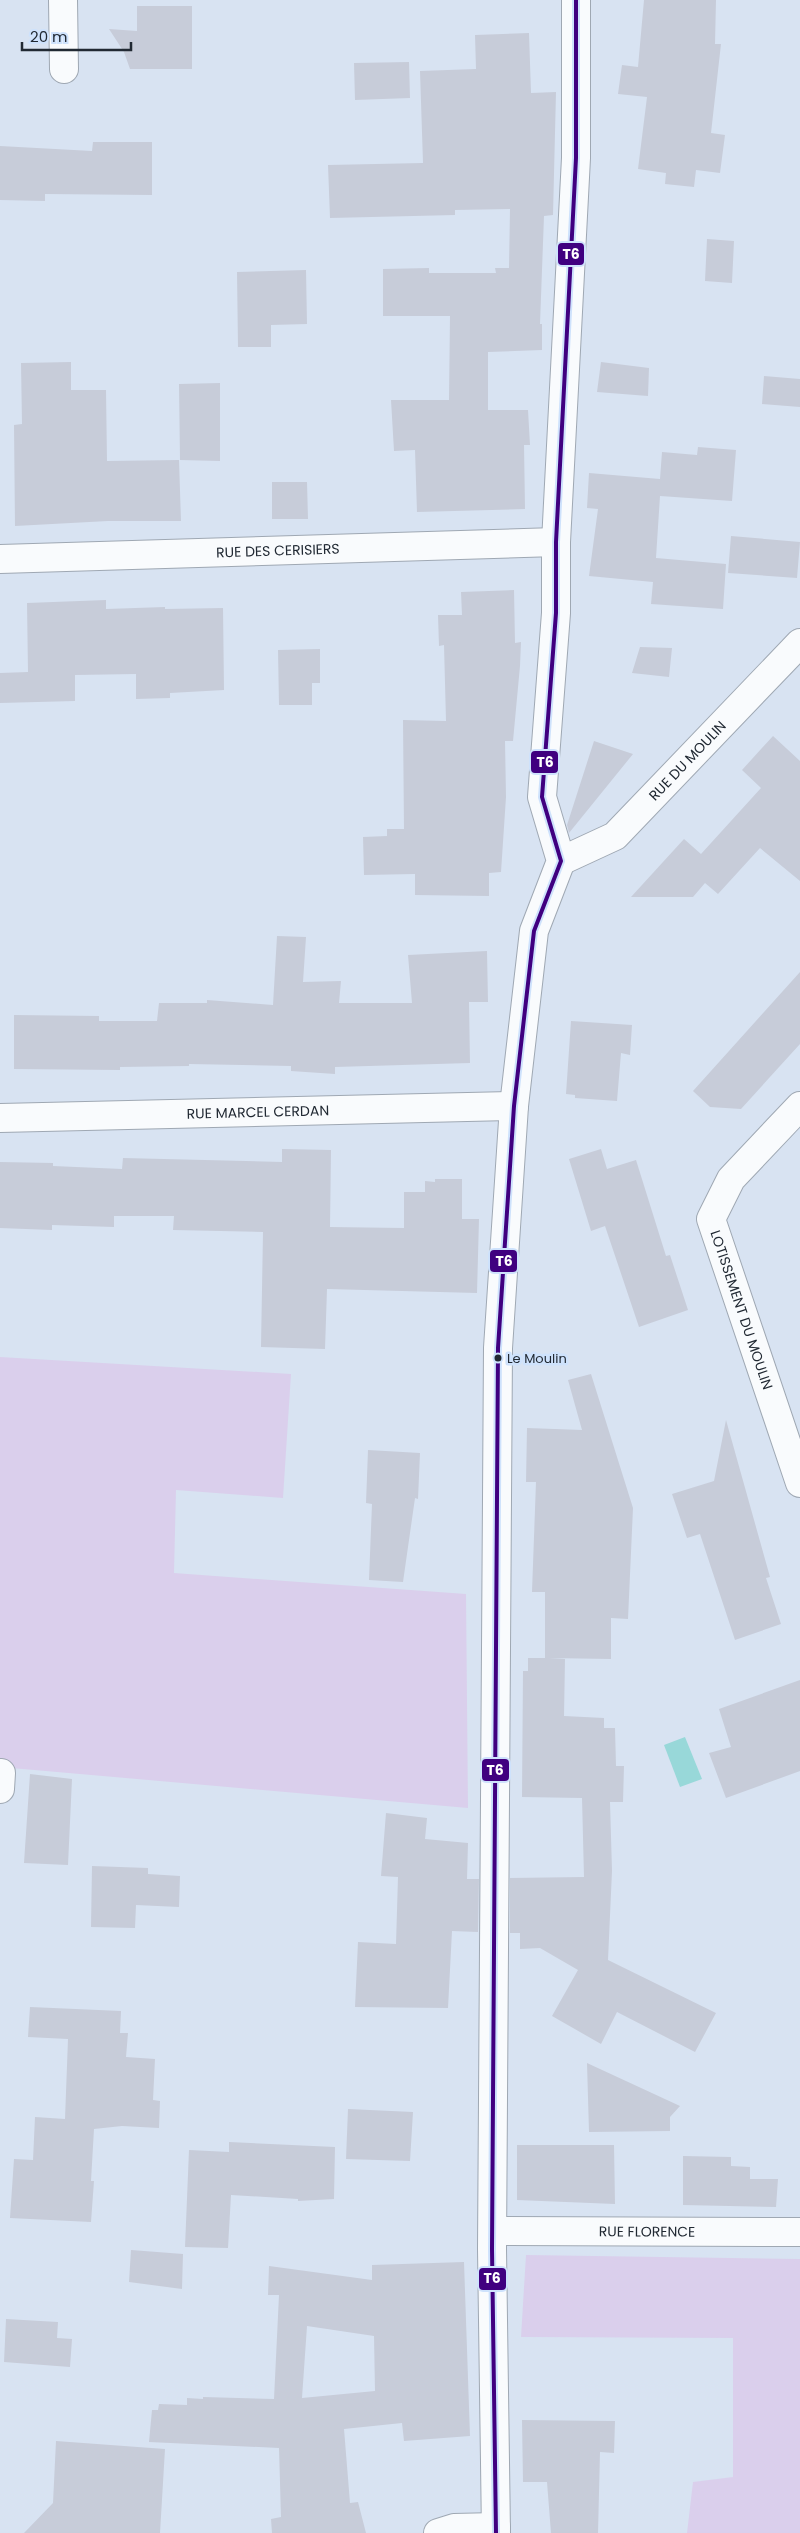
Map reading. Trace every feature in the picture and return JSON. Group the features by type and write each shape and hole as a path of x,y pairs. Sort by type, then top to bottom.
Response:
{"street":[{"path":"64,0 64,70"},
{"path":"438,2533 454,2528 496,2530 493,2231 498,1348 514,1106 534,931 561,861 542,797 556,613 556,542 576,158 576,0"},
{"name":"RUE DES CERISIERS","path":"0,560 556,542"},
{"name":"RUE DU MOULIN","path":"561,861 615,836 800,643"},
{"name":"RUE MARCEL CERDAN","path":"0,1118 514,1106"},
{"name":"LOTISSEMENT DU MOULIN","path":"800,1106 731,1179 711,1219 800,1482"},
{"name":"RUE FLORENCE","path":"493,2231 800,2232"}],"shaded area":[{"path":"0,1357 291,1374 283,1498 176,1490 174,1573 466,1594 468,1808 0,1767"},
{"path":"685,1737 702,1779 680,1787 664,1745"},
{"path":"526,2255 800,2259 800,2533 687,2533 693,2482 733,2477 733,2338 521,2337"}],"building":[{"path":"644,0 716,0 715,44 721,44 711,133 725,135 720,173 696,170 694,187 665,184 666,173 638,169 647,97 618,94 622,65 638,67"},
{"path":"137,6 192,6 192,69 130,69 124,52 109,29 137,31"},
{"path":"529,33 531,93 556,92 553,215 544,216 540,324 542,324 542,350 488,352 488,410 528,410 530,445 524,445 525,509 417,512 415,450 394,451 391,400 449,400 450,316 383,316 383,269 429,268 429,273 496,273 495,268 509,268 510,209 455,210 455,215 330,218 328,165 423,163 420,71 476,69 475,35"},
{"path":"409,62 410,98 355,100 354,63"},
{"path":"93,142 152,142 152,195 45,194 45,201 0,200 0,146 92,151"},
{"path":"707,239 734,241 732,283 705,281"},
{"path":"306,270 307,324 271,325 271,347 238,347 237,272"},
{"path":"71,362 71,390 106,390 107,461 179,460 181,521 108,521 15,526 14,425 22,424 21,363"},
{"path":"601,362 649,368 648,396 597,392"},
{"path":"764,376 800,379 800,407 762,404"},
{"path":"220,383 220,461 180,460 179,384"},
{"path":"698,447 736,450 732,501 660,496 656,558 726,564 723,609 651,604 653,582 589,576 598,509 587,508 589,473 660,479 662,452 697,455"},
{"path":"272,482 307,482 308,519 272,519"},
{"path":"731,536 800,542 797,578 728,573"},
{"path":"514,590 515,643 521,642 520,666 513,741 505,741 506,797 501,872 489,873 489,896 415,895 415,874 364,875 363,837 387,836 387,829 404,829 403,720 446,721 444,645 439,646 438,615 462,615 461,592"},
{"path":"106,600 106,609 223,608 224,690 170,693 170,698 136,699 136,674 75,675 75,701 0,703 0,673 28,672 27,603"},
{"path":"640,647 672,648 669,677 632,673"},
{"path":"320,649 320,683 312,683 312,705 279,705 278,650"},
{"path":"773,736 800,761 800,881 760,848 718,894 705,883 693,897 631,897 684,839 701,854 761,788 742,770"},
{"path":"594,741 633,754 569,833 567,825"},
{"path":"277,936 306,937 303,982 341,981 339,1003 412,1003 408,955 487,951 488,1002 469,1002 470,1063 335,1067 335,1074 291,1071 291,1066 189,1064 189,1066 120,1067 120,1070 14,1069 14,1015 99,1016 99,1021 157,1021 159,1003 207,1003 207,1000 273,1005"},
{"path":"800,972 800,1044 741,1109 710,1107 693,1091"},
{"path":"571,1021 632,1025 630,1055 621,1053 617,1101 575,1098 575,1095 566,1094"},
{"path":"282,1149 331,1150 330,1227 404,1228 404,1192 425,1192 425,1181 435,1182 435,1179 462,1179 462,1219 479,1219 477,1293 327,1289 325,1349 261,1347 263,1232 173,1230 174,1216 114,1216 114,1227 52,1225 52,1230 0,1228 0,1162 53,1163 53,1166 122,1169 123,1158 282,1162"},
{"path":"601,1149 607,1169 636,1160 666,1256 670,1255 688,1310 639,1327 605,1226 591,1231 569,1159"},
{"path":"591,1374 633,1508 628,1619 611,1618 611,1659 549,1658 565,1659 564,1716 604,1718 604,1728 615,1728 616,1766 624,1766 623,1802 610,1802 612,1871 608,1960 716,2013 695,2052 617,2012 601,2044 552,2016 578,1970 540,1948 520,1949 520,1933 510,1933 510,1878 584,1877 582,1798 522,1797 523,1671 528,1671 528,1658 545,1658 545,1592 532,1592 536,1482 526,1482 527,1428 582,1430 568,1380"},
{"path":"726,1420 770,1577 766,1578 781,1624 735,1640 700,1534 687,1538 672,1494 714,1481"},
{"path":"368,1450 420,1453 418,1499 415,1498 403,1582 369,1580 372,1504 366,1503"},
{"path":"800,1680 800,1771 726,1798 709,1753 731,1747 719,1709"},
{"path":"30,1774 72,1779 68,1865 24,1863"},
{"path":"386,1813 427,1818 425,1839 468,1843 467,1879 479,1879 478,1932 452,1931 448,2008 355,2007 358,1942 396,1944 398,1877 381,1876"},
{"path":"92,1866 148,1868 148,1874 180,1876 179,1907 136,1905 135,1928 91,1927"},
{"path":"30,2007 121,2011 120,2033 128,2033 126,2057 155,2059 153,2100 160,2101 159,2128 122,2126 94,2129 91,2181 94,2181 91,2222 10,2218 14,2159 33,2160 35,2117 65,2119 68,2039 28,2037"},
{"path":"587,2063 680,2106 670,2117 670,2131 589,2132"},
{"path":"348,2109 413,2112 410,2161 346,2159"},
{"path":"229,2142 335,2147 334,2199 298,2201 298,2199 231,2195 228,2248 185,2247 189,2150 229,2152"},
{"path":"517,2145 614,2145 615,2204 517,2200"},
{"path":"683,2156 731,2157 731,2166 750,2167 750,2179 778,2179 776,2207 683,2205"},
{"path":"131,2250 183,2254 182,2289 129,2282"},
{"path":"464,2262 470,2436 404,2441 402,2423 344,2429 350,2503 358,2502 366,2533 272,2533 271,2519 281,2517 279,2448 149,2442 152,2410 158,2410 159,2404 187,2405 187,2398 274,2399 279,2295 268,2295 269,2266 372,2280 372,2265","holes":["307,2326 374,2336 375,2391 302,2398"]},
{"path":"6,2319 58,2322 57,2338 72,2339 70,2367 4,2362"},
{"path":"522,2420 615,2421 614,2453 600,2452 598,2533 551,2533 547,2482 523,2482"},
{"path":"56,2441 165,2449 160,2533 24,2533 53,2503"}],"transit line":[{"name":"T6","path":"496,2533 492,2249 498,1348 514,1106 534,931 561,861 542,797 556,613 556,542 576,158 576,0"}],"place":[{"name":"Le Moulin","path":"498,1358"}]}
